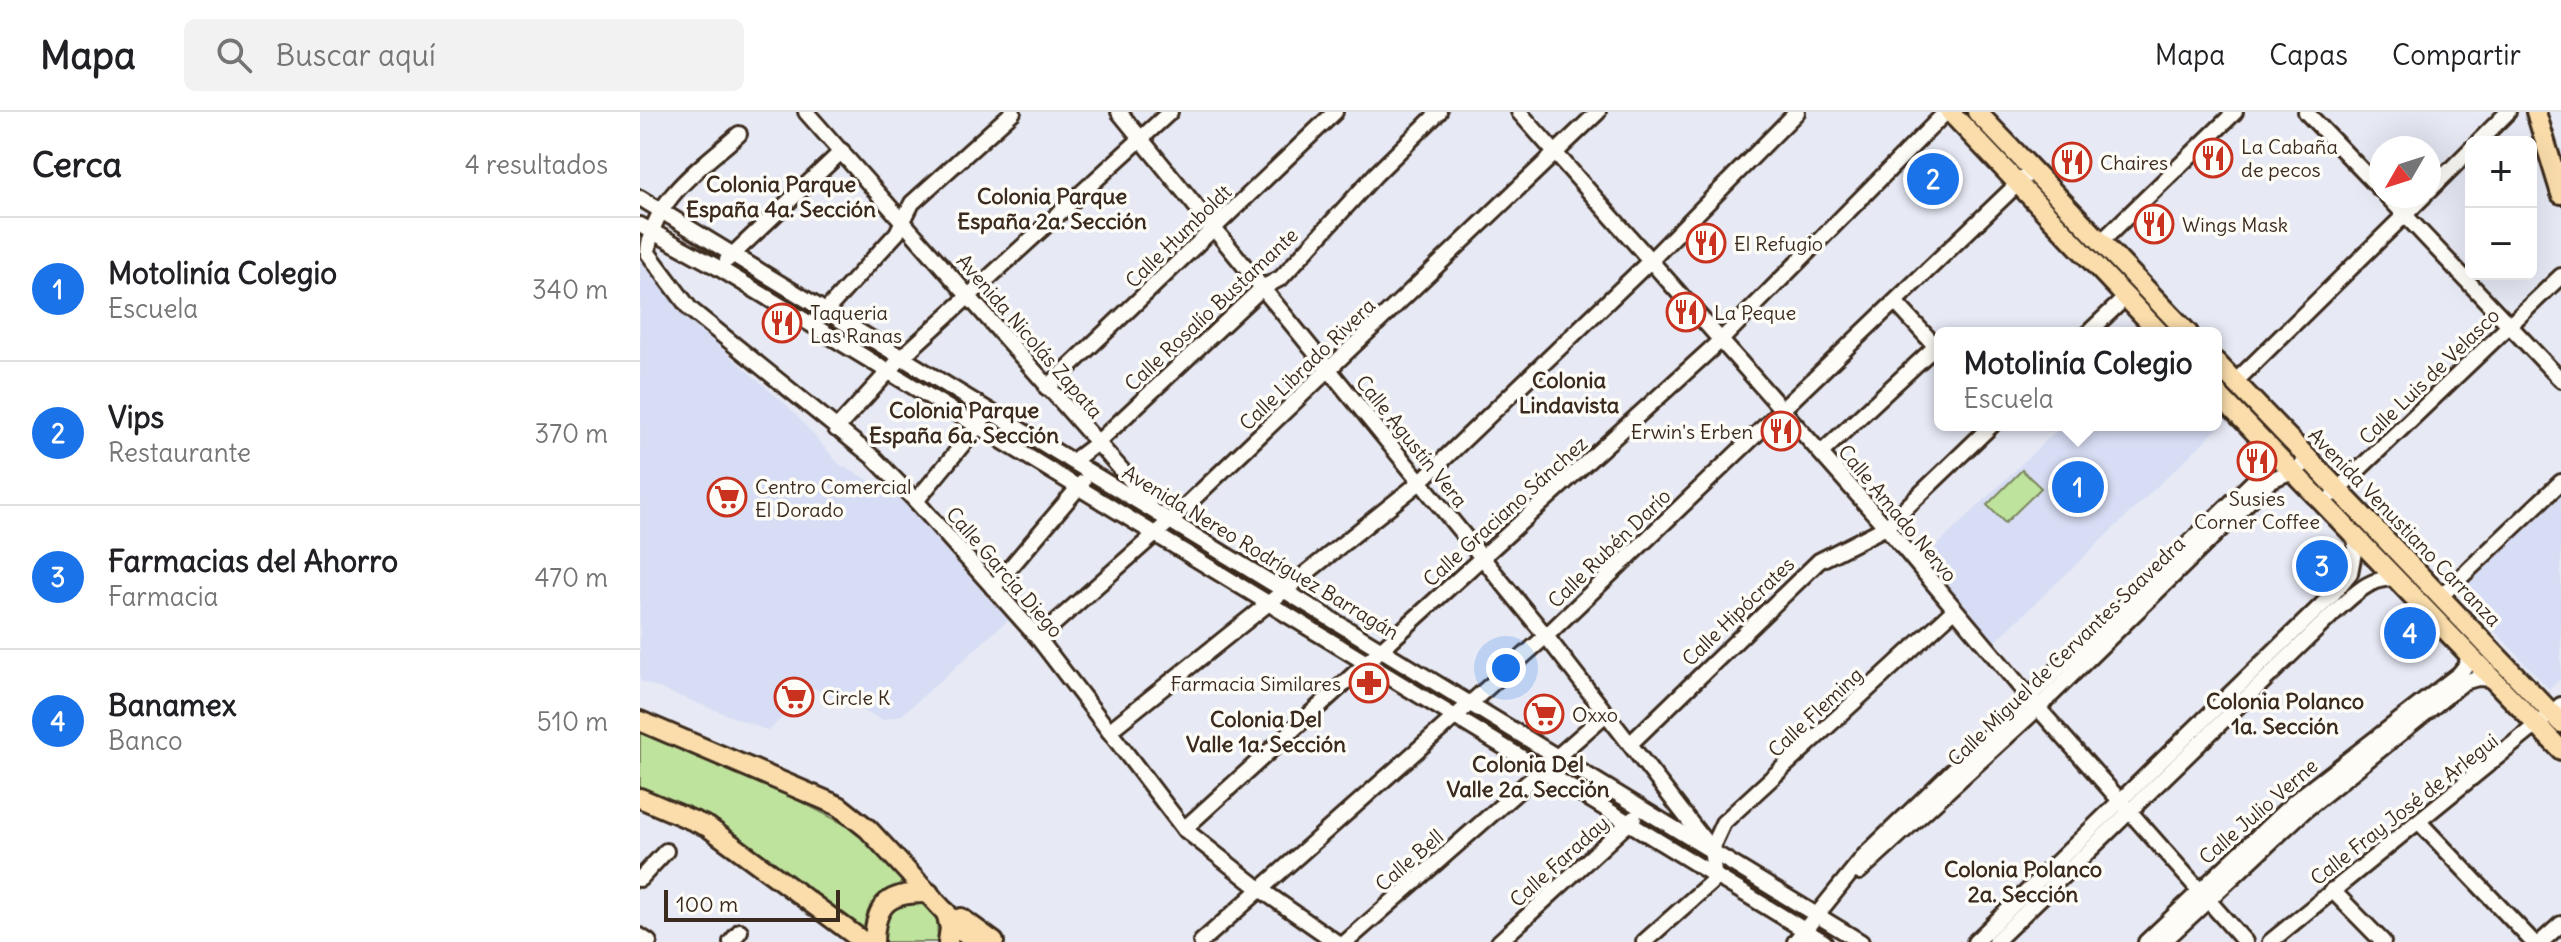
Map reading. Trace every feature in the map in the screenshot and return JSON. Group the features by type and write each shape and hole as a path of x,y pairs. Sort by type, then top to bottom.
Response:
{"main road":[{"path":"1948,112 2154,327"},
{"path":"1977,112 2182,327"},
{"path":"2536,112 2561,194"},
{"name":"Avenida Venustiano Carranza","path":"2222,368 2558,714"},
{"name":"Avenida Venustiano Carranza","path":"2222,398 2561,750"},
{"path":"640,721 839,806 868,829 973,942"},
{"path":"640,798 708,827 864,942"},
{"path":"874,942 878,914 885,903 907,892 929,893"},
{"path":"943,907 950,928 948,942"},
{"path":"943,907 994,942"}],"street":[{"name":"Avenida Nicolás Zapata","path":"806,112 1047,388 1166,517"},
{"path":"816,328 824,309 891,240 912,203 1013,112"},
{"name":"Calle Agustín Vera","path":"1119,112 1631,743 1711,849 1715,879"},
{"path":"836,429 902,357 1170,112"},
{"name":"Calle Humboldt","path":"1047,388 1335,112"},
{"name":"Calle Rosalío Bustamante","path":"1073,461 1097,443 1262,288 1281,278 1375,175 1439,112"},
{"name":"Calle Amado Nervo","path":"1519,112 1886,527 2034,703 2245,942"},
{"name":"Calle Librado Rivera","path":"1038,638 1156,533 1166,517 1330,370 1598,112"},
{"path":"1109,731 1420,482 1651,260 1797,112"},
{"name":"Calle Graciano Sánchez","path":"1184,829 1721,340 1948,112"},
{"path":"2101,242 2235,112"},
{"path":"2306,112 2369,178"},
{"path":"2484,136 2508,112"},
{"path":"654,233 669,196 739,134"},
{"path":"717,267 842,151"},
{"path":"2441,179 2465,155"},
{"name":"Calle Rubén Darío","path":"1201,942 1469,701 1546,636 2032,170"},
{"name":"Avenida Nereo Rodríguez Barragán","path":"640,198 1861,942"},
{"path":"2399,208 2561,380"},
{"path":"2235,382 2411,208"},
{"name":"Avenida Nereo Rodríguez Barragán","path":"640,225 717,267 976,428 1156,533 1715,879 1824,942"},
{"name":"Calle García Diego","path":"654,233 648,253 690,309 874,458 916,501 1038,638 1184,829 1260,889 1336,942"},
{"name":"Calle Luis de Velasco","path":"2324,503 2432,403 2561,276"},
{"path":"2094,327 2126,297"},
{"path":"1896,303 1934,345"},
{"path":"1821,453 1934,353"},
{"path":"916,501 989,411"},
{"name":"Calle Hipócrates","path":"1631,743 1819,561 1886,527 1986,431"},
{"name":"Calle Miguel de Cervantes Saavedra","path":"1795,942 1807,932 1865,855 1952,781 2096,643 2263,472 2272,449"},
{"name":"Calle Miguel de Cervantes Saavedra","path":"2134,605 2270,481 2295,473 2310,459"},
{"path":"993,588 1092,472"},
{"path":"2441,596 2561,482"},
{"path":"2278,658 2350,573 2357,537"},
{"path":"2108,824 2120,801 2204,730 2278,658 2363,586 2380,578 2396,578"},
{"name":"Calle Fleming","path":"1711,849 1723,823 1954,610"},
{"name":"Calle Julio Verne","path":"2158,937 2310,798 2459,674 2467,664 2468,653"},
{"name":"Calle Julio Verne","path":"2375,746 2464,682 2478,678 2492,679"},
{"name":"Calle Bell","path":"1346,942 1607,713"},
{"name":"Calle Fray José de Arlegui","path":"2270,942 2558,714"},
{"path":"1975,942 2017,911 2108,824 2131,812 2204,730"},
{"name":"Calle Faraday","path":"1499,942 1629,825 1642,807"},
{"path":"2420,823 2533,942"},
{"path":"640,879 666,851"},
{"path":"1644,942 1715,879"},
{"path":"2332,890 2383,942"},
{"path":"1995,942 2017,911"},
{"path":"2541,942 2561,924"},
{"path":"640,936 649,942"}],"shaded area":[{"path":"640,256 684,316 790,408 839,464 901,498 1008,620 902,715 883,720 811,687 769,731 640,681"},
{"path":"2222,398 2235,412 2222,424"},
{"path":"2056,431 2215,431 1994,643 1921,561"},
{"path":"2561,495 2561,678 2549,689 2459,593"}],"green space":[{"path":"2022,470 2041,488 2005,523 1987,505"},
{"path":"640,731 759,780 854,829 908,885 878,902 865,934 640,791"},
{"path":"913,902 923,904 937,917 938,942 885,942 884,927 888,915 898,906"}],"place":[{"name":"La Cabaña de pecos","path":"2213,158"},
{"name":"Chaires","path":"2072,162"},
{"name":"Vips","path":"1933,179"},
{"name":"Wings Mask","path":"2154,224"},
{"name":"El Refugio","path":"1706,243"},
{"name":"La Peque","path":"1686,312"},
{"name":"Taqueria Las Ranas","path":"782,323"},
{"name":"Erwin's Erben","path":"1781,431"},
{"name":"Susies Corner Coffee","path":"2257,461"},
{"name":"Motolinía Colegio","path":"2078,487"},
{"name":"Centro Comercial El Dorado","path":"727,497"},
{"name":"Farmacias del Ahorro","path":"2322,566"},
{"name":"Banamex","path":"2410,633"},
{"name":"Farmacia Similares","path":"1369,683"},
{"name":"Circle K","path":"794,697"},
{"name":"Oxxo","path":"1544,714"}],"district":[{"name":"Colonia Parque España 4a. Sección","path":"781,196"},
{"name":"Colonia Parque España 2a. Sección","path":"1052,208"},
{"name":"Colonia Lindavista","path":"1569,392"},
{"name":"Colonia Parque España 6a. Sección","path":"964,422"},
{"name":"Colonia Polanco 1a. Sección","path":"2285,714"},
{"name":"Colonia Del Valle 1a. Sección","path":"1266,732"},
{"name":"Colonia Del Valle 2a. Sección","path":"1528,776"},
{"name":"Colonia Polanco 2a. Sección","path":"2023,882"}]}
